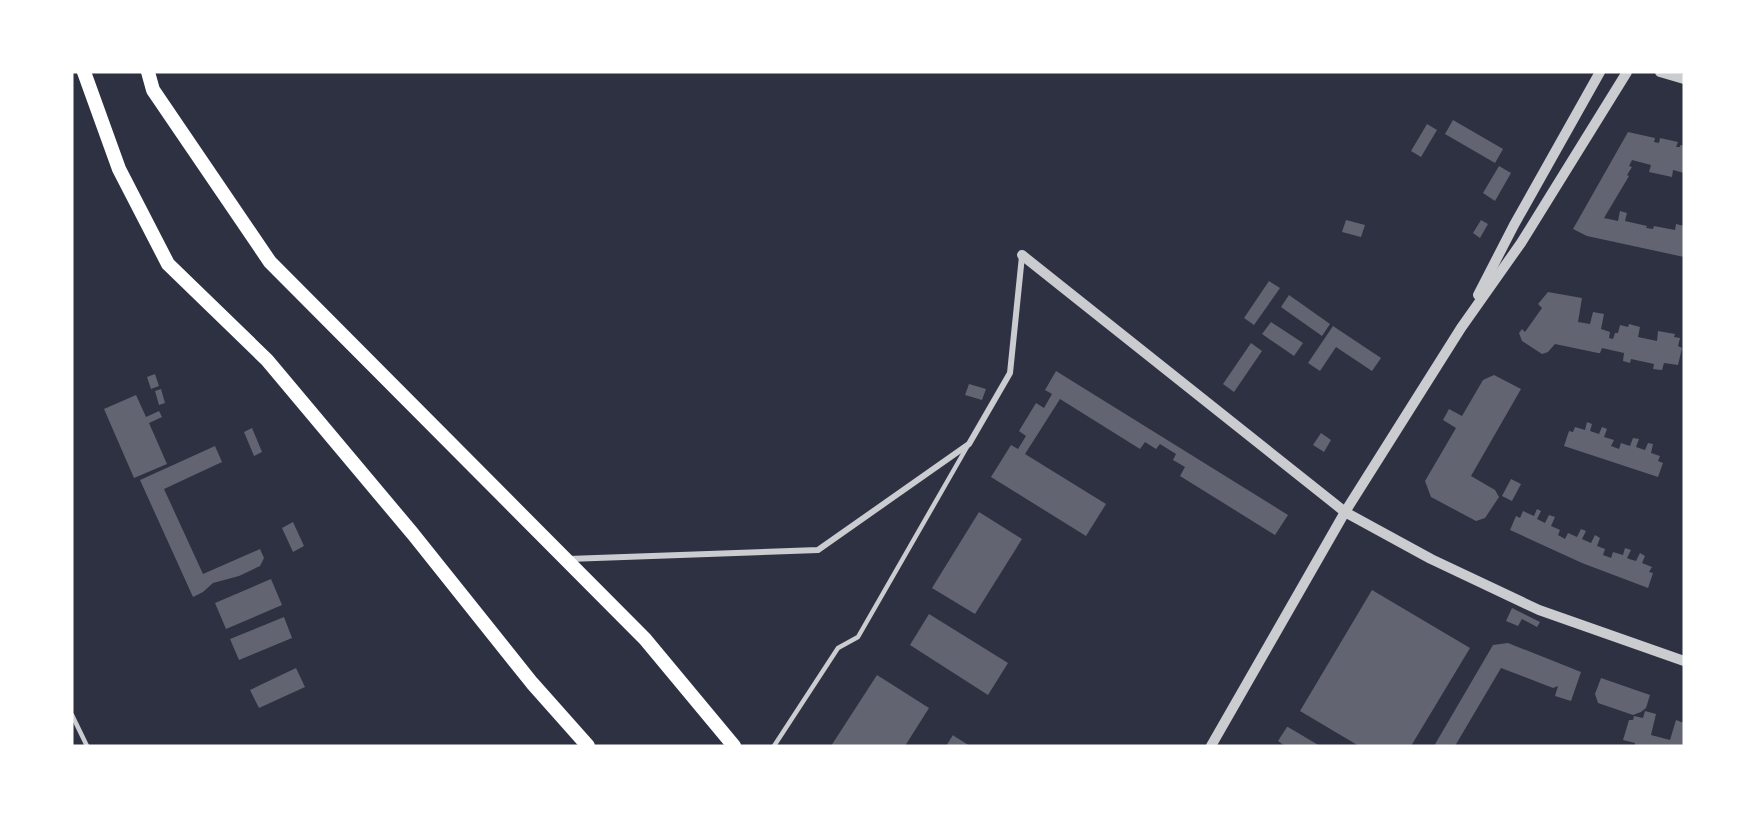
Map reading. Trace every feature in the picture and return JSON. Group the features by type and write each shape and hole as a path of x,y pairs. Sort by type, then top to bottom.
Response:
{"main road":[{"path":"84,72 119,169 168,264 267,360 413,534 532,683 588,746"},
{"path":"148,72 153,90 270,262 645,639 734,746"}],"street":[{"path":"1461,328 1514,225 1600,72"},
{"path":"1211,746 1345,512 1461,328 1521,243 1627,72"},
{"path":"1660,72 1684,79"},
{"path":"567,559 818,550 969,444 1010,373 1022,255"},
{"path":"1022,255 1345,512 1431,559 1539,610 1684,662"}],"lane":[{"path":"774,746 838,648 858,637 969,444"},
{"path":"72,715 87,746"}],"building":[{"path":"1453,120 1503,149 1495,163 1445,134"},
{"path":"1427,124 1437,130 1421,157 1411,151"},
{"path":"1628,132 1655,138 1654,142 1659,143 1660,138 1678,142 1676,147 1684,146 1684,173 1673,170 1672,177 1649,172 1651,165 1632,160 1629,166 1632,167 1627,175 1629,176 1604,218 1618,221 1620,211 1627,213 1625,221 1647,226 1646,228 1653,229 1654,226 1675,230 1676,224 1684,226 1684,257 1587,236 1573,229"},
{"path":"1499,166 1511,173 1495,201 1483,193"},
{"path":"1346,220 1365,225 1361,237 1342,232"},
{"path":"1481,220 1488,224 1480,238 1473,233"},
{"path":"1269,281 1280,288 1254,325 1244,318"},
{"path":"1548,292 1582,298 1578,322 1590,324 1593,312 1604,314 1601,329 1610,332 1609,338 1613,339 1620,325 1628,327 1629,324 1640,327 1638,337 1657,341 1658,331 1675,334 1674,337 1680,338 1678,346 1682,348 1678,365 1664,363 1662,370 1653,369 1654,364 1631,359 1630,363 1623,361 1624,353 1602,348 1598,353 1555,344 1548,352 1542,354 1522,341 1519,333 1522,329 1525,332 1542,308 1538,304"},
{"path":"1289,295 1330,324 1322,336 1281,307"},
{"path":"1271,322 1303,343 1294,356 1262,334"},
{"path":"1333,326 1381,358 1372,371 1336,347 1320,371 1308,363"},
{"path":"1251,343 1262,351 1234,392 1223,384"},
{"path":"1056,371 1288,515 1275,535 1180,476 1185,467 1173,460 1176,454 1160,444 1156,449 1145,442 1140,449 1060,399 1025,454 1106,504 1086,536 991,477 1011,445 1018,449 1026,436 1019,431 1036,403 1044,408 1052,394 1045,390"},
{"path":"155,374 159,386 151,389 147,377"},
{"path":"1494,375 1521,389 1471,476 1495,490 1499,497 1485,518 1476,521 1431,497 1425,481 1456,428 1443,420 1449,409 1462,416 1483,380"},
{"path":"969,384 986,389 982,400 965,395"},
{"path":"161,389 165,403 159,405 155,391"},
{"path":"136,395 146,417 159,411 162,417 149,423 167,464 134,478 104,409"},
{"path":"1587,422 1592,424 1590,431 1599,434 1602,427 1607,429 1604,437 1614,440 1611,446 1619,449 1621,443 1630,446 1633,438 1639,439 1636,447 1645,450 1648,443 1653,444 1651,453 1660,456 1658,461 1663,463 1658,477 1564,446 1569,431 1573,432 1575,427 1585,430"},
{"path":"252,428 262,452 254,456 244,432"},
{"path":"1321,433 1331,440 1324,452 1313,445"},
{"path":"215,446 222,462 164,489 203,574 260,549 264,558 260,566 239,576 213,583 193,597 140,480"},
{"path":"1511,479 1521,484 1512,501 1502,496"},
{"path":"1537,509 1541,511 1537,519 1545,523 1549,515 1555,517 1551,526 1560,530 1558,535 1565,539 1568,533 1577,537 1581,529 1586,531 1582,539 1591,543 1595,535 1600,538 1597,546 1605,549 1603,555 1611,558 1613,552 1623,555 1625,548 1631,550 1627,558 1629,559 1636,561 1640,553 1645,556 1642,563 1652,567 1649,572 1653,573 1648,588 1582,563 1510,530 1516,516 1520,518 1523,511 1534,516"},
{"path":"979,512 1022,539 975,614 932,588"},
{"path":"293,522 304,546 293,552 282,528"},
{"path":"271,579 282,605 226,629 215,603"},
{"path":"1372,590 1470,648 1411,746 1359,746 1300,711"},
{"path":"1512,608 1540,622 1537,627 1522,619 1518,626 1506,621"},
{"path":"929,614 1008,663 988,695 910,645"},
{"path":"284,617 292,638 239,660 230,639"},
{"path":"1508,643 1581,672 1571,701 1555,696 1558,686 1553,688 1501,668 1455,746 1434,746 1493,645"},
{"path":"296,668 305,687 259,708 250,690"},
{"path":"877,675 929,708 905,746 831,746"},
{"path":"1601,678 1650,695 1646,708 1633,715 1598,703 1595,694"},
{"path":"1645,711 1656,714 1651,735 1670,740 1676,720 1684,723 1684,746 1635,746 1635,743 1623,740 1629,720 1633,720 1634,716 1643,718"},
{"path":"1287,727 1320,746 1285,746 1278,741"},
{"path":"954,736 970,746 946,746"}]}
